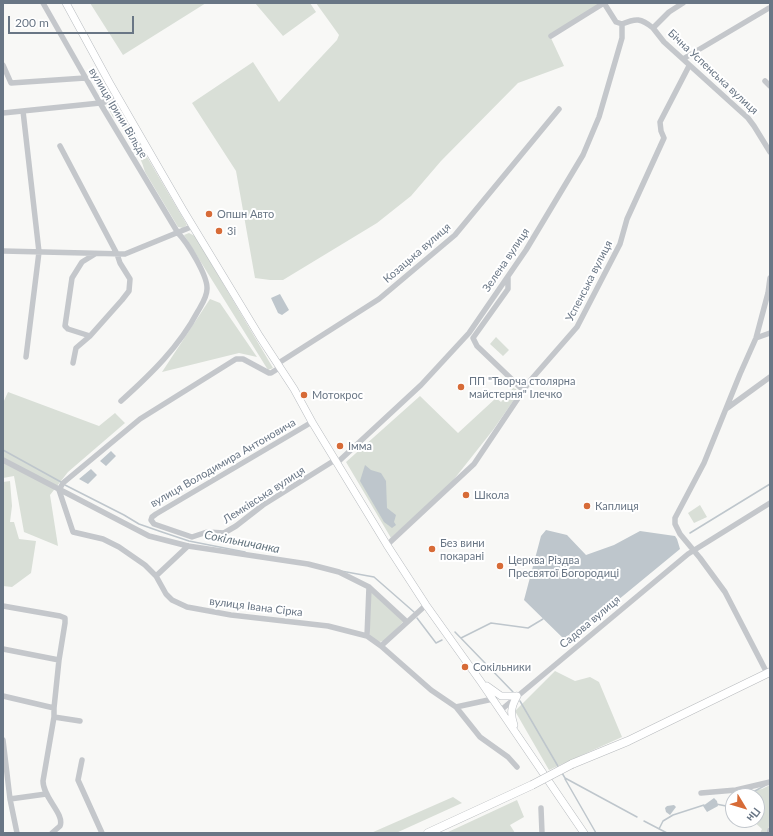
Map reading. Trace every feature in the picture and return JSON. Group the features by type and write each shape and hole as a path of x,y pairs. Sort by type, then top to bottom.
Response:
{"highway":[{"path":"428,833 532,785 572,764 628,741 769,673"}],"main road":[{"path":"66,3 118,99 278,366 294,389 312,422 387,546 426,605 493,699 584,833"},
{"path":"481,682 501,696 517,696"},
{"path":"517,696 511,706 511,713 517,735"}],"street":[{"name":"вулиця Ірини Вільде","path":"43,3 100,104 178,233 184,240 206,279 206,297 191,325 150,375 121,401"},
{"path":"551,36 604,3 616,22 622,24 637,19 653,28 669,12 683,3"},
{"path":"683,59 770,8"},
{"name":"Зелена вулиця","path":"336,462 340,461 422,385 469,333 526,250 583,155 599,117 622,38 622,24"},
{"name":"Бічна Успенська вулиця","path":"653,28 664,42 748,118 770,152"},
{"path":"3,65 11,82 85,78"},
{"name":"Успенська вулиця","path":"387,546 474,464 523,390 577,327 592,301 620,244 627,219 664,138 661,131 660,122 690,66"},
{"path":"765,81 770,86"},
{"path":"3,113 100,104 118,99"},
{"name":"Козацька вулиця","path":"278,366 379,299 455,235 558,109"},
{"path":"23,111 39,252 26,357"},
{"path":"60,146 117,254 120,263 130,279 129,291 90,336 76,348 73,362"},
{"path":"3,251 125,254 194,227"},
{"path":"90,336 68,329 65,326 72,278 82,262 95,254"},
{"path":"473,338 508,289 508,277"},
{"path":"769,673 725,592 694,550 680,534 675,524 675,518 704,463 756,338 768,293 770,278"},
{"path":"469,333 476,346 523,390"},
{"path":"756,338 770,333"},
{"path":"59,490 63,484 140,419 236,359 243,360 269,373 271,373 278,366"},
{"path":"725,410 770,377"},
{"name":"вулиця Володимира Антоновича","path":"154,524 151,520 152,516 312,422"},
{"path":"3,460 149,536 188,546 308,564 339,572 369,587 407,622"},
{"name":"Лемківська вулиця","path":"154,524 192,537 207,532 224,533 236,526 263,505 336,462"},
{"name":"вулиця Івана Сірка","path":"59,490 73,532 103,539 119,547 145,565 156,576 166,594 172,600 187,607 231,615 328,626 367,636 381,646 431,690 456,707 480,737 508,757 517,767"},
{"name":"Садова вулиця","path":"500,710 694,550 770,503"},
{"path":"156,576 188,546"},
{"path":"367,636 369,587"},
{"path":"381,646 426,605"},
{"path":"3,606 64,618 65,623 59,660 54,717 43,781 43,788 61,819 60,826 52,833"},
{"path":"3,649 59,660"},
{"path":"3,696 54,708"},
{"path":"456,707 493,699"},
{"path":"54,717 80,721"},
{"path":"3,740 10,799 17,833"},
{"path":"82,760 78,780 102,833"},
{"path":"701,793 736,790 770,782"},
{"path":"10,799 46,794"},
{"path":"541,808 542,833"}],"shaded area":[{"path":"90,3 206,3 123,55"},
{"path":"255,3 310,3 316,12 283,36"},
{"path":"316,3 603,3 550,36 564,66 518,83 441,161 411,196 377,223 283,280 255,278 236,171 192,103 253,62 279,102 337,40 339,35"},
{"path":"116,104 187,225 183,228 178,227 145,172 137,151 119,120 113,117 107,105"},
{"path":"189,233 195,236 273,368 268,370 184,235"},
{"path":"280,294 289,310 282,315 278,313 271,298"},
{"path":"210,299 220,303 257,357 239,353 162,372"},
{"path":"496,337 509,350 503,356 490,344"},
{"path":"513,388 516,389 518,394 493,430 451,483 391,538 346,462 420,396 458,433 496,398 501,402"},
{"path":"8,392 99,426 115,413 125,423 68,472 50,495 58,546 24,532 14,476 3,478 3,403"},
{"path":"111,451 116,456 106,466 100,461"},
{"path":"365,465 371,470 381,473 386,481 387,508 396,515 394,522 396,525 392,528 384,522 360,481"},
{"path":"91,469 97,475 88,484 79,479"},
{"path":"10,481 12,506 10,522 14,522 19,539 36,541 31,573 12,587 3,586 3,482"},
{"path":"700,505 707,517 694,523 688,513"},
{"path":"546,530 567,535 586,555 614,545 640,531 675,536 680,549 567,642 524,600 541,536"},
{"path":"370,591 404,621 384,641 379,642 370,636"},
{"path":"555,671 575,681 590,677 599,682 622,737 549,770 515,711"},
{"path":"770,785 770,824 766,833 760,833 762,829 761,828 765,828 764,788"},
{"path":"453,797 462,803 396,833 371,833"},
{"path":"714,798 717,801 718,806 707,812 703,806"},
{"path":"517,800 524,817 510,825 515,833 446,833"},
{"path":"674,805 676,807 670,815 666,812 665,808 667,806"}],"waterway":[{"name":"Сокільничанка","path":"3,450 61,482"},
{"path":"690,533 770,484"},
{"name":"Сокільничанка","path":"65,485 139,524 189,541 245,552"},
{"name":"Сокільничанка","path":"341,571 374,577 414,612"},
{"path":"417,618 436,643 442,640"},
{"path":"461,638 491,623 528,628 543,619"},
{"path":"455,632 513,692"},
{"path":"520,701 559,768"},
{"path":"562,773 565,778 637,817"},
{"path":"565,779 596,833"},
{"path":"760,788 766,785"},
{"path":"716,804 725,806"},
{"path":"659,829 663,821 673,815 704,805"},
{"path":"644,821 667,833"}],"place":[{"name":"Опшн Авто","path":"209,214"},
{"name":"3і","path":"219,231"},
{"name":"ПП \"Творча столярна майстерня\" Ілечко","path":"461,387"},
{"name":"Мотокрос","path":"304,395"},
{"name":"Імма","path":"340,446"},
{"name":"Школа","path":"466,495"},
{"name":"Каплиця","path":"587,506"},
{"name":"Без вини покарані","path":"432,549"},
{"name":"Церква Різдва Пресвятої Богородиці","path":"500,566"},
{"name":"Сокільники","path":"465,667"}]}
